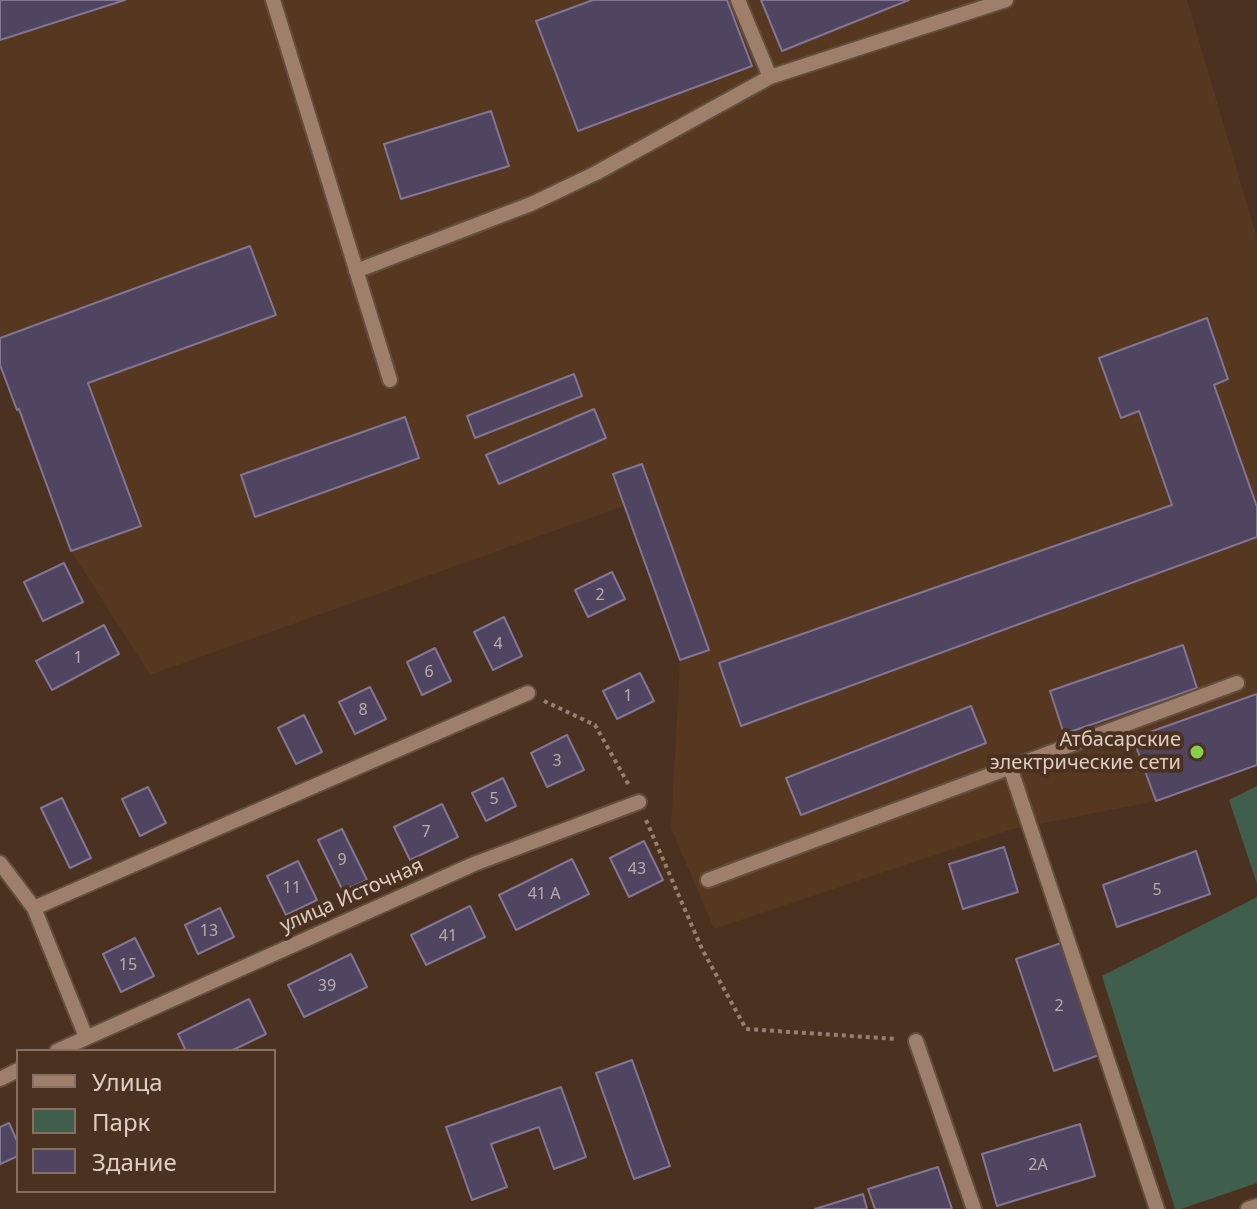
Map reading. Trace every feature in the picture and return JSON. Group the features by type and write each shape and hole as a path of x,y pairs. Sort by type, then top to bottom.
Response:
{"street":[{"path":"273,0 390,380"},
{"path":"738,0 770,77"},
{"path":"356,271 531,204 596,173 770,77 1006,0"},
{"path":"708,880 1237,683"},
{"path":"34,908 528,693"},
{"path":"1010,767 1157,1209"},
{"name":"улица Источная","path":"61,1049 474,864 639,802"},
{"path":"0,863 34,908 86,1037"},
{"path":"916,1041 974,1209"},
{"path":"1248,1209 1257,1206"}],"path":[{"path":"528,693 595,725 639,802 702,949 746,1029 916,1041"}],"shaded area":[{"path":"0,0 1187,0 1257,238 1257,765 1156,801 1010,830 714,929 671,828 680,660 624,506 150,675 71,551 0,365"}],"green space":[{"path":"1257,786 1257,884 1229,800"},
{"path":"1257,897 1257,1183 1175,1209 1102,976"}],"building":[{"path":"0,0 125,0 0,40"},
{"path":"593,0 727,0 752,66 578,131 536,21"},
{"path":"761,0 909,0 782,51"},
{"path":"491,111 509,166 401,199 384,144"},
{"path":"250,246 276,315 88,383 141,526 71,551 0,365 0,338"},
{"path":"1207,318 1228,379 1214,385 1257,507 1257,537 741,726 719,663 1172,505 1139,411 1121,418 1099,358"},
{"path":"574,374 582,396 475,438 467,416"},
{"path":"594,409 606,438 499,484 486,455"},
{"path":"405,417 419,458 255,517 241,475"},
{"path":"642,464 709,650 680,660 613,474"},
{"path":"64,563 83,602 43,621 24,582"},
{"path":"612,572 625,599 588,617 575,590"},
{"path":"504,617 522,656 493,670 474,632"},
{"path":"104,625 119,654 52,690 36,661"},
{"path":"1183,645 1197,688 1064,734 1050,691"},
{"path":"435,648 451,681 422,695 407,662"},
{"path":"640,673 654,701 617,719 603,691"},
{"path":"370,687 386,719 355,734 339,702"},
{"name":"Атбасарские электрические сети","path":"1257,694 1257,765 1156,801 1133,738"},
{"path":"971,706 986,743 801,815 786,778"},
{"path":"304,715 322,752 296,764 278,728"},
{"path":"567,735 584,770 547,787 531,753"},
{"path":"503,778 516,806 486,821 472,793"},
{"path":"148,787 166,823 140,836 122,799"},
{"path":"62,798 91,858 70,868 41,808"},
{"path":"442,804 458,837 410,860 394,827"},
{"path":"342,829 367,880 343,891 318,840"},
{"path":"644,841 663,880 629,897 610,858"},
{"path":"1004,847 1018,892 963,909 949,864"},
{"path":"1196,851 1210,894 1117,927 1103,885"},
{"path":"572,859 589,894 516,930 499,895"},
{"path":"298,861 317,900 286,915 267,876"},
{"path":"470,906 485,937 426,965 411,935"},
{"path":"220,908 234,937 198,954 185,925"},
{"path":"135,938 154,976 121,992 103,954"},
{"path":"1064,942 1102,1054 1054,1071 1016,959"},
{"path":"351,954 367,987 304,1017 288,985"},
{"path":"249,999 266,1034 235,1049 185,1049 178,1034"},
{"path":"632,1060 670,1166 634,1179 596,1073"},
{"path":"561,1087 586,1157 554,1169 539,1127 491,1144 507,1187 472,1200 446,1127"},
{"path":"9,1123 16,1139 16,1157 0,1164 0,1127"},
{"path":"1080,1124 1095,1176 997,1206 982,1154"},
{"path":"938,1167 952,1209 875,1209 868,1189"},
{"path":"863,1194 867,1209 815,1209"}],"place":[{"name":"Атбасарские электрические сети","path":"1197,752"}]}
